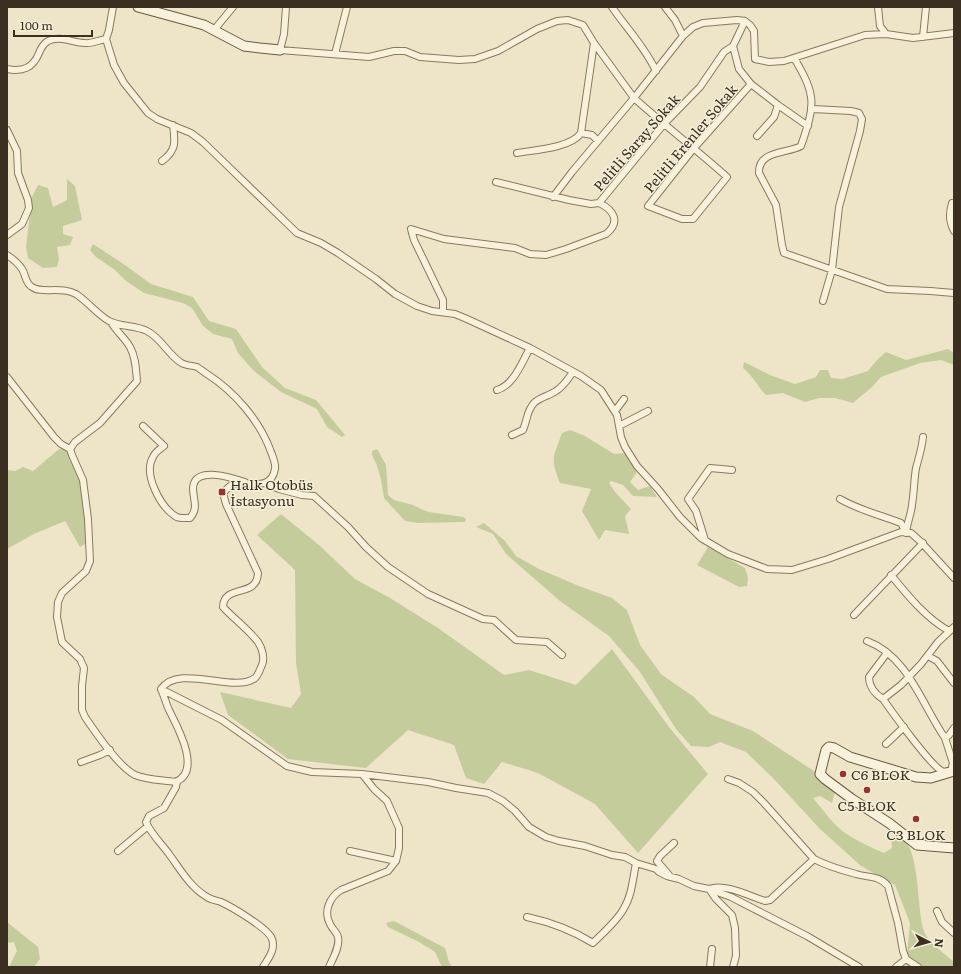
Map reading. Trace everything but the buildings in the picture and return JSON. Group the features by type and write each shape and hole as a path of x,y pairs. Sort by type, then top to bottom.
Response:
{"street":[{"path":"113,7 106,39 114,65 124,83 148,113 191,133 209,147 297,232 338,253 395,294 412,304 432,311 455,314 467,319 530,348 591,382 601,390 615,411 625,447 637,466 658,489 680,517 701,538 728,554 767,569 792,570 828,559 900,532 911,533 923,543 954,578"},
{"path":"138,7 197,23 244,46 370,57 394,51 405,51 420,57 459,60 475,59 498,51 537,28 557,21 568,20 583,25 594,43 634,98 694,148"},
{"path":"214,30 233,7"},
{"path":"280,50 284,34 286,7"},
{"path":"335,54 347,7"},
{"path":"612,7 640,43 656,71"},
{"path":"665,7 675,20 683,36"},
{"path":"878,7 880,26 886,34"},
{"path":"923,37 926,7"},
{"path":"553,197 683,36 693,27 703,23 737,20 744,22 750,25 754,32 755,59 770,62 794,58 865,35 886,34 907,37 923,37 954,33"},
{"name":"Pelitli Saray Sokak","path":"443,312 443,300 414,240 411,229 444,239 515,248 530,254 546,255 606,234 610,230 615,220 612,212 599,203 664,124 695,93 724,52 733,46 744,22"},
{"path":"7,69 24,69 33,64 42,47 47,42 56,38 85,44 106,39"},
{"path":"517,153 558,146 574,140 581,133 594,43"},
{"path":"733,46 739,69 751,84"},
{"path":"794,58 809,86 812,109 808,126 801,146 796,149 766,157 760,163 760,173 776,204 784,253 887,288 930,290 954,294"},
{"name":"Pelitli Erenler Sokak","path":"694,148 728,177 693,219 682,220 648,206 694,148 751,84 808,126"},
{"path":"757,136 774,117 778,105"},
{"path":"812,109 851,111 859,114 862,120 839,207 832,270 823,301"},
{"path":"162,161 169,156 173,149 175,140 173,125"},
{"path":"7,130 17,151 18,173 28,200 28,208 22,224 7,235"},
{"path":"581,133 592,136 598,141"},
{"path":"496,182 553,197 591,204 599,203"},
{"path":"952,203 949,213 951,226 954,231"},
{"path":"7,255 15,260 23,270 26,281 32,288 43,290 66,290 76,294 111,322 130,347 136,362 137,381 131,390 100,422 75,442 70,449"},
{"path":"111,322 148,332 157,338 180,362 187,366 196,367 219,382 253,416 262,432 276,469 272,478 266,483 256,485 234,484 227,488 223,494 226,504 258,573 258,580 249,589 227,596 223,601 223,607 258,642 263,653 263,662 256,677 247,683 203,679 175,680 165,683 161,689"},
{"path":"497,390 504,388 515,375 530,348"},
{"path":"512,436 523,430 528,413 533,404 543,396 556,391 565,383 573,372"},
{"path":"7,377 54,437 61,444 70,449 83,480 88,519 90,561 86,571 62,593 58,602 57,617 62,642 80,659 84,668 82,710 85,717 110,750 124,766 134,774 140,777 177,781 183,777 188,758 183,740 161,689"},
{"path":"615,411 624,399"},
{"path":"619,426 648,411"},
{"path":"143,426 164,446 152,457 149,470 159,500 175,516 190,518 194,514 196,509 193,487 197,479 205,475 220,475 256,485"},
{"path":"906,533 912,505 912,492 916,467 922,448 923,437"},
{"path":"705,540 696,512 688,499 710,468 732,470"},
{"path":"266,483 279,489 314,496 388,567 428,594 483,619 494,620 516,640 547,642 562,656"},
{"path":"840,499 867,512 901,523 906,533"},
{"path":"854,615 923,543"},
{"path":"891,575 918,607 941,626 952,629"},
{"path":"883,699 894,692 909,677 928,656 938,642 952,629"},
{"path":"867,641 874,644 892,657 909,677 945,738 953,763 953,771"},
{"path":"886,653 874,667 869,677 869,682 878,696 883,699 935,765 942,771 953,771"},
{"path":"928,656 937,661 954,683"},
{"path":"161,689 222,720 287,766 312,772 362,774 428,782 488,793 515,811 529,827 546,837 585,846 612,855 625,857 636,863 656,869 670,877 731,897 807,936 858,967"},
{"path":"886,744 904,727"},
{"path":"945,738 954,728"},
{"path":"953,771 931,778 916,777 850,758 834,748 828,747 820,774 852,799 889,823 917,845 954,848"},
{"path":"81,762 110,750"},
{"path":"329,967 339,944 338,936 330,924 327,915 329,902 335,894 341,890 388,872 396,860 399,848 399,828 387,801 374,789 362,774"},
{"path":"728,779 739,783 753,792 764,802 814,859 826,865 858,875 879,878 884,881 888,886 906,959 918,967"},
{"path":"177,781 176,787 164,808 149,816 146,822 185,878 195,888 207,898 231,908 270,934 274,945 272,952 263,967"},
{"path":"118,851 148,826"},
{"path":"670,877 657,861 674,842"},
{"path":"350,851 396,860"},
{"path":"709,889 715,887 726,888 765,901 770,900 814,859"},
{"path":"527,917 543,920 577,933 593,943 625,908 636,863"},
{"path":"709,889 716,899 732,915 735,928 736,956 733,967"},
{"path":"937,911 942,922 954,933"},
{"path":"710,967 712,949"},
{"path":"896,967 906,959"}],"green space":[{"path":"67,179 75,186 82,220 63,226 63,234 73,237 70,245 57,247 59,259 57,267 43,268 28,258 26,247 32,197 38,185 48,188 53,207 67,200"},
{"path":"93,244 151,284 193,297 209,321 236,329 262,367 285,388 316,400 345,435 342,437 327,427 317,409 281,392 254,371 238,353 232,339 213,334 203,326 192,308 183,303 144,293 126,281 115,270 96,257 90,250"},
{"path":"948,349 954,353 954,365 941,360 920,363 881,377 872,387 853,403 835,398 819,398 805,402 783,393 766,395 743,368 744,362 770,375 795,384 816,377 820,370 828,370 831,378 842,379 868,371 886,352 906,360"},
{"path":"570,430 585,436 614,454 625,453 637,472 630,482 638,490 650,486 657,497 633,496 623,485 611,481 609,483 615,492 631,509 625,516 629,534 605,530 599,540 582,511 591,489 560,483 555,468 554,458 562,433"},
{"path":"65,448 80,480 83,495 87,543 80,547 65,521 34,534 7,549 7,470 15,471 23,467 33,471 59,449"},
{"path":"377,449 386,465 388,495 394,500 413,505 429,512 463,517 466,519 465,522 418,523 405,521 384,498 381,479 372,455 372,451"},
{"path":"281,514 319,545 355,579 390,598 438,628 504,675 529,670 576,685 612,649 669,727 708,774 638,853 595,804 538,773 502,762 484,784 466,778 454,745 408,730 366,768 288,759 228,715 220,692 291,708 301,694 296,663 295,570 257,535"},
{"path":"484,523 505,541 516,556 539,569 612,598 627,610 640,645 661,674 694,697 710,714 753,731 820,775 835,791 832,803 820,796 813,798 832,821 845,833 854,839 884,853 892,848 891,837 903,840 908,846 915,868 924,931 933,943 954,962 954,967 908,967 906,965 910,923 895,885 861,866 820,829 773,778 746,752 720,742 709,747 691,746 676,729 640,672 609,636 560,601 506,554 493,534 476,527"},
{"path":"708,547 745,568 748,578 747,586 739,587 697,565"},
{"path":"394,921 445,948 452,967 442,967 435,952 419,942 388,927 386,923"},
{"path":"7,922 38,947 40,959 34,967 9,967 17,951 14,942 7,943"}],"place":[{"name":"Halk Otobüs İstasyonu","path":"222,492"},
{"name":"C6 BLOK","path":"843,774"},
{"name":"C5 BLOK","path":"867,790"},
{"name":"C3 BLOK","path":"916,819"}]}
